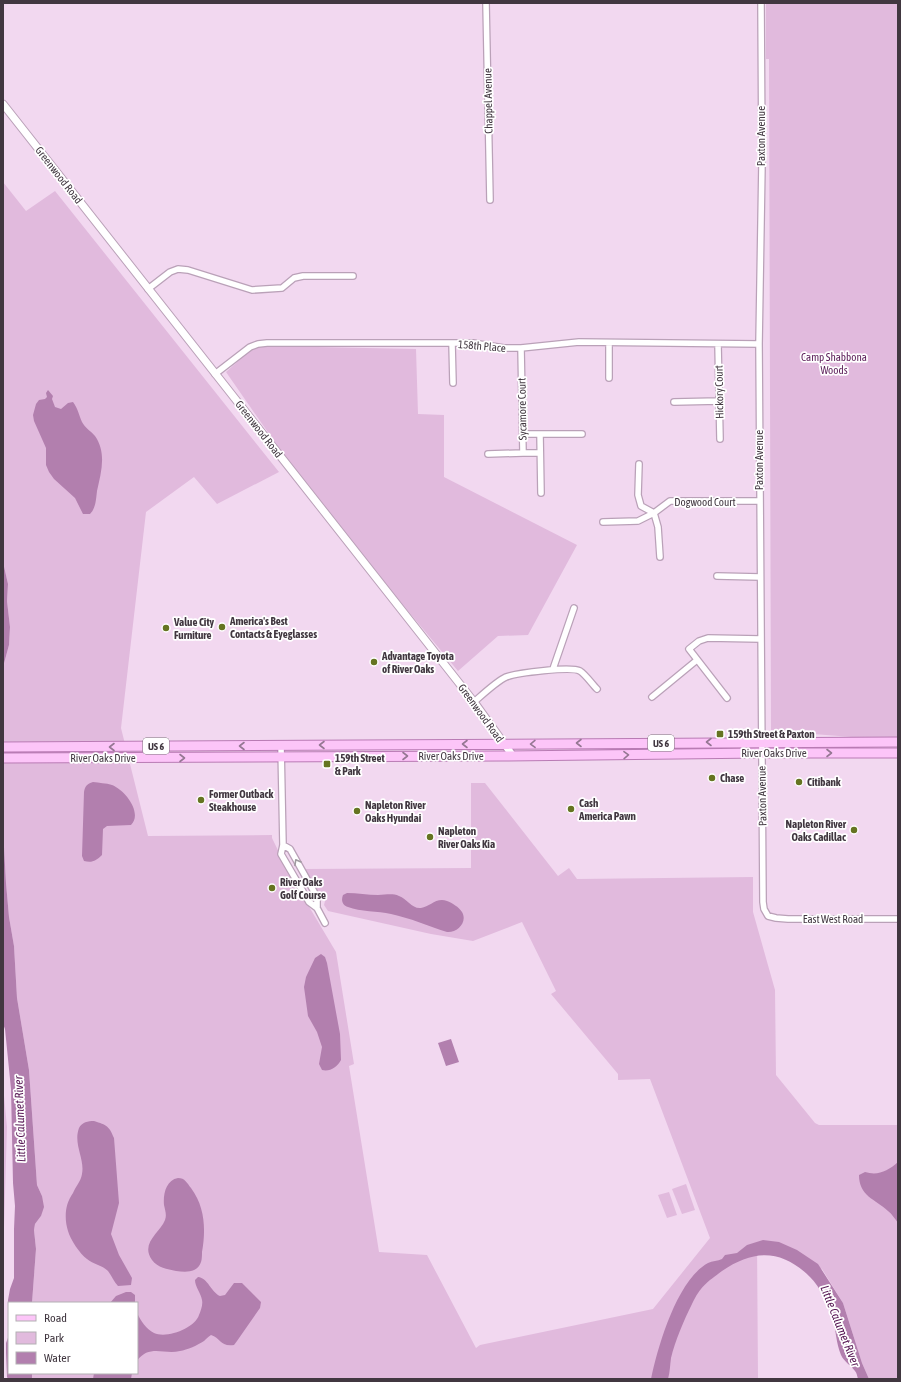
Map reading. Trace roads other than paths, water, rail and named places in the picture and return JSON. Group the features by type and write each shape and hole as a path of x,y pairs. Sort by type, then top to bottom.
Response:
{"main road":[{"name":"River Oaks Drive","path":"3,746 281,746 898,742"},
{"name":"River Oaks Drive","path":"3,758 513,756 762,753 898,754"}],"street":[{"name":"Chappel Avenue","path":"486,3 490,200"},
{"name":"Paxton Avenue","path":"761,3 762,163 759,344 760,639 763,902 764,909 768,916"},
{"name":"Greenwood Road","path":"3,104 474,702 513,756"},
{"path":"148,289 170,272 178,269 188,270 252,290 282,288 294,278 303,276 353,276"},
{"name":"158th Place","path":"215,374 250,347 258,344 473,343 504,348 521,348 579,342 759,344"},
{"path":"609,343 609,378"},
{"path":"452,344 453,383"},
{"name":"Hickory Court","path":"718,344 720,440"},
{"name":"Sycamore Court","path":"521,348 523,453 540,453"},
{"path":"674,402 720,401"},
{"path":"523,434 582,434"},
{"name":"Sycamore Court","path":"540,434 541,492"},
{"path":"488,454 523,453"},
{"path":"639,464 638,495 641,506 654,513 658,527 660,556"},
{"name":"Dogwood Court","path":"603,522 638,521 654,513 670,501 760,501"},
{"path":"717,576 760,577"},
{"path":"553,669 574,608"},
{"path":"727,698 688,649 699,641 708,638 760,639"},
{"path":"652,697 697,660"},
{"path":"474,702 505,678 519,674 553,669 570,669 579,671 597,689"},
{"path":"281,746 283,845 281,854 309,902 316,908 325,923"},
{"path":"283,845 290,849 317,897 316,908"},
{"name":"East West Road","path":"768,916 788,919 898,919"}],"water":[{"path":"48,390 53,396 52,399 55,407 61,409 68,403 73,402 83,424 95,436 99,443 102,463 95,503 90,514 83,514 75,498 54,479 46,465 46,448 34,421 33,415 36,404 39,400 47,397 46,393"},
{"path":"3,562 8,584 7,601 10,627 9,645 3,667"},
{"path":"93,782 110,784 117,788 131,802 135,814 131,825 107,826 103,829 102,855 96,860 89,862 84,861 82,856 84,792 85,788"},
{"name":"Little Calumet River","path":"3,829 6,883 9,917 14,946 17,998 29,1070 37,1185 42,1196 44,1207 41,1216 35,1224 34,1230 36,1249 32,1302 8,1302 10,1289 14,1278 15,1206 13,1183 11,1089 5,1029 3,1024"},
{"path":"347,893 396,895 402,897 418,908 443,900 459,908 464,919 463,923 458,929 447,932 398,916 348,907 343,904 342,900 343,895"},
{"path":"321,954 325,957 327,963 340,1034 341,1060 337,1065 328,1070 322,1070 319,1064 322,1047 317,1032 308,1016 304,987 306,977 315,958"},
{"path":"451,1039 459,1062 446,1066 438,1043"},
{"path":"94,1121 107,1126 114,1138 119,1203 111,1234 119,1255 132,1278 131,1285 118,1286 108,1271 84,1257 73,1242 67,1226 66,1216 68,1202 81,1179 82,1174 82,1163 77,1140 79,1128 85,1122"},
{"path":"898,1162 898,1223 889,1212 865,1192 862,1188 859,1175 865,1172 883,1172"},
{"path":"178,1178 186,1181 196,1195 203,1218 204,1235 201,1261 197,1268 189,1272 166,1269 154,1263 149,1254 148,1248 152,1238 163,1225 166,1218 164,1201 166,1188 174,1179"},
{"name":"Little Calumet River","path":"763,1240 779,1242 797,1250 818,1264 843,1303 862,1363 869,1379 858,1379 856,1372 842,1357 827,1302 814,1281 789,1261 768,1255 745,1259 734,1264 704,1285 695,1298 680,1331 671,1358 668,1379 651,1379 658,1349 670,1315 687,1284 697,1272 708,1263 722,1259 725,1255 737,1253 747,1245"},
{"path":"198,1277 201,1278 207,1282 220,1296 225,1295 234,1283 242,1283 261,1302 260,1308 234,1345 223,1344 211,1335 202,1343 189,1348 174,1352 152,1351 142,1356 138,1360 138,1315 144,1324 154,1333 166,1335 186,1328 196,1320 202,1308 201,1297 195,1280"},
{"path":"126,1292 131,1292 135,1295 135,1302 111,1302 116,1296"},
{"path":"8,1338 8,1374 32,1374 32,1379 8,1379 6,1343"},
{"path":"94,1374 132,1374 131,1379 93,1379"}],"place":[{"name":"America's Best Contacts & Eyeglasses","path":"222,627"},
{"name":"Value City Furniture","path":"166,628"},
{"name":"Advantage Toyota of River Oaks","path":"374,662"},
{"name":"159th Street & Paxton","path":"720,734"},
{"name":"159th Street & Park","path":"327,764"},
{"name":"Chase","path":"712,778"},
{"name":"Citibank","path":"799,782"},
{"name":"Former Outback Steakhouse","path":"201,800"},
{"name":"Cash America Pawn","path":"571,809"},
{"name":"Napleton River Oaks Hyundai","path":"357,811"},
{"name":"Napleton River Oaks Cadillac","path":"854,830"},
{"name":"Napleton River Oaks Kia","path":"430,837"},
{"name":"River Oaks Golf Course","path":"272,888"}],"park label":[{"name":"Camp Shabbona Woods","path":"834,363"}]}
